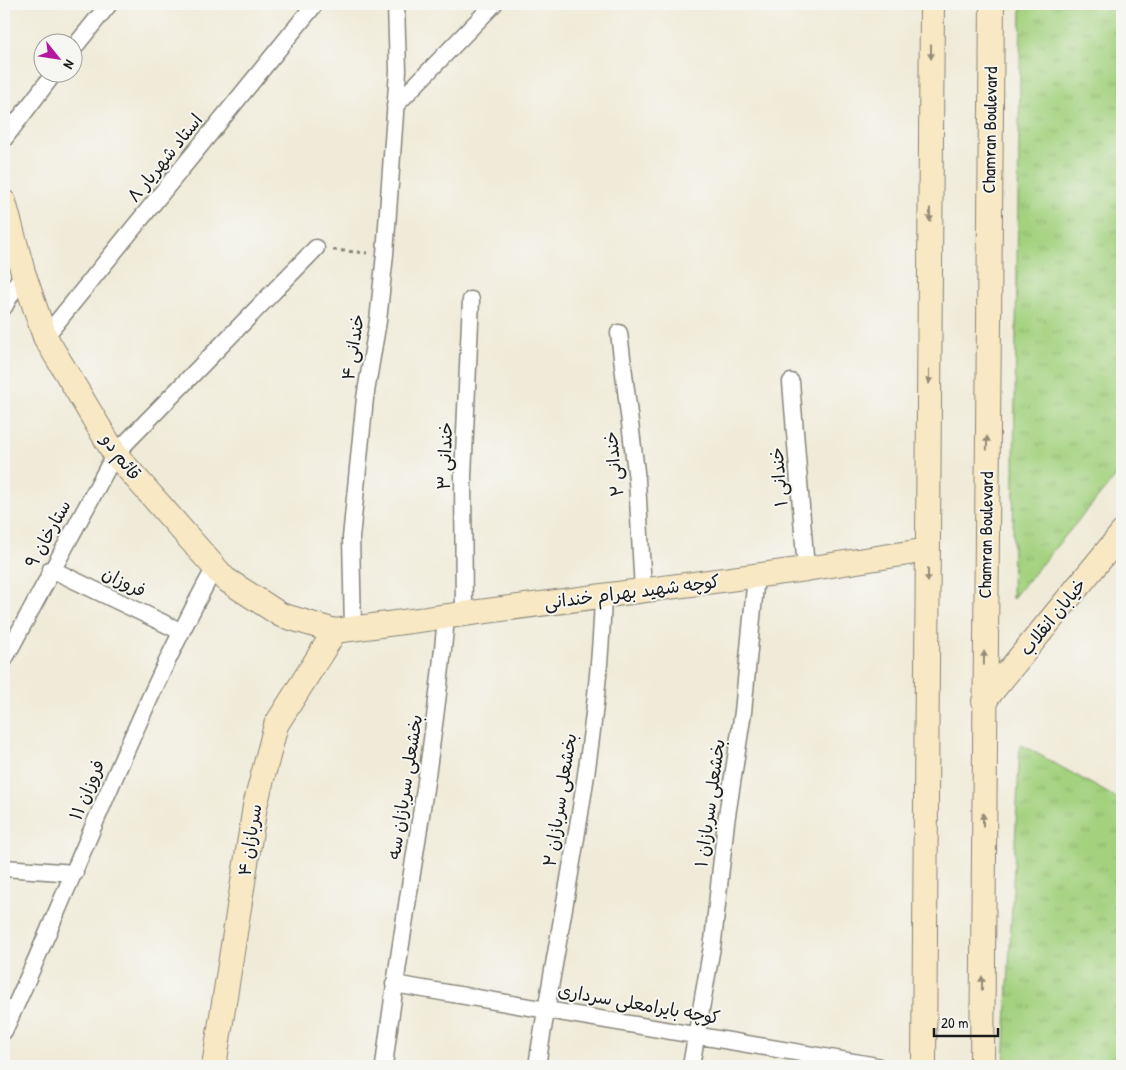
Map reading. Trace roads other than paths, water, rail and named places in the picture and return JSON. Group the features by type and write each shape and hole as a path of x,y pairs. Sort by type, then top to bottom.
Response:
{"main road":[{"path":"924,1066 932,4"},
{"name":"Chamran Boulevard","path":"982,1066 992,4"},
{"name":"قائم دو","path":"4,202 8,234 45,337 115,454 224,579 281,615 344,630"},
{"name":"خیابان انقلاب","path":"984,701 1122,533"},
{"name":"کوچه شهید بهرام خندانی","path":"344,630 806,570 928,550"},
{"name":"سربازان ۴","path":"214,1066 255,806 276,724 344,630"}],"street":[{"path":"82,38 109,4"},
{"name":"استاد شهریار ۸","path":"45,337 316,4"},
{"name":"خندانی ۴","path":"344,630 365,398 378,320 385,254 398,71 396,4"},
{"path":"396,106 494,4"},
{"path":"4,139 47,82"},
{"name":"۹ ستارخان","path":"4,660 115,454 316,248"},
{"path":"4,307 23,272"},
{"name":"خندانی ۳","path":"455,615 471,300"},
{"name":"خندانی ۲","path":"619,333 637,480 643,591"},
{"name":"خندانی ۱","path":"791,382 806,570"},
{"name":"۱۱ فروزان","path":"4,1031 75,873 95,819 180,631 214,569"},
{"name":"فروزان","path":"51,570 180,631"},
{"name":"بخشعلی سربازان ۱","path":"690,1066 713,942 726,822 743,712 756,576"},
{"name":"بخشعلی سربازان ۲","path":"537,1066 545,1009 584,793 601,655 603,596"},
{"name":"بخشعلی سربازان سه","path":"384,1066 397,963 439,698 455,615"},
{"path":"4,868 75,873"},
{"name":"کوچه بایرامعلی سرداری","path":"394,984 877,1066"}]}
